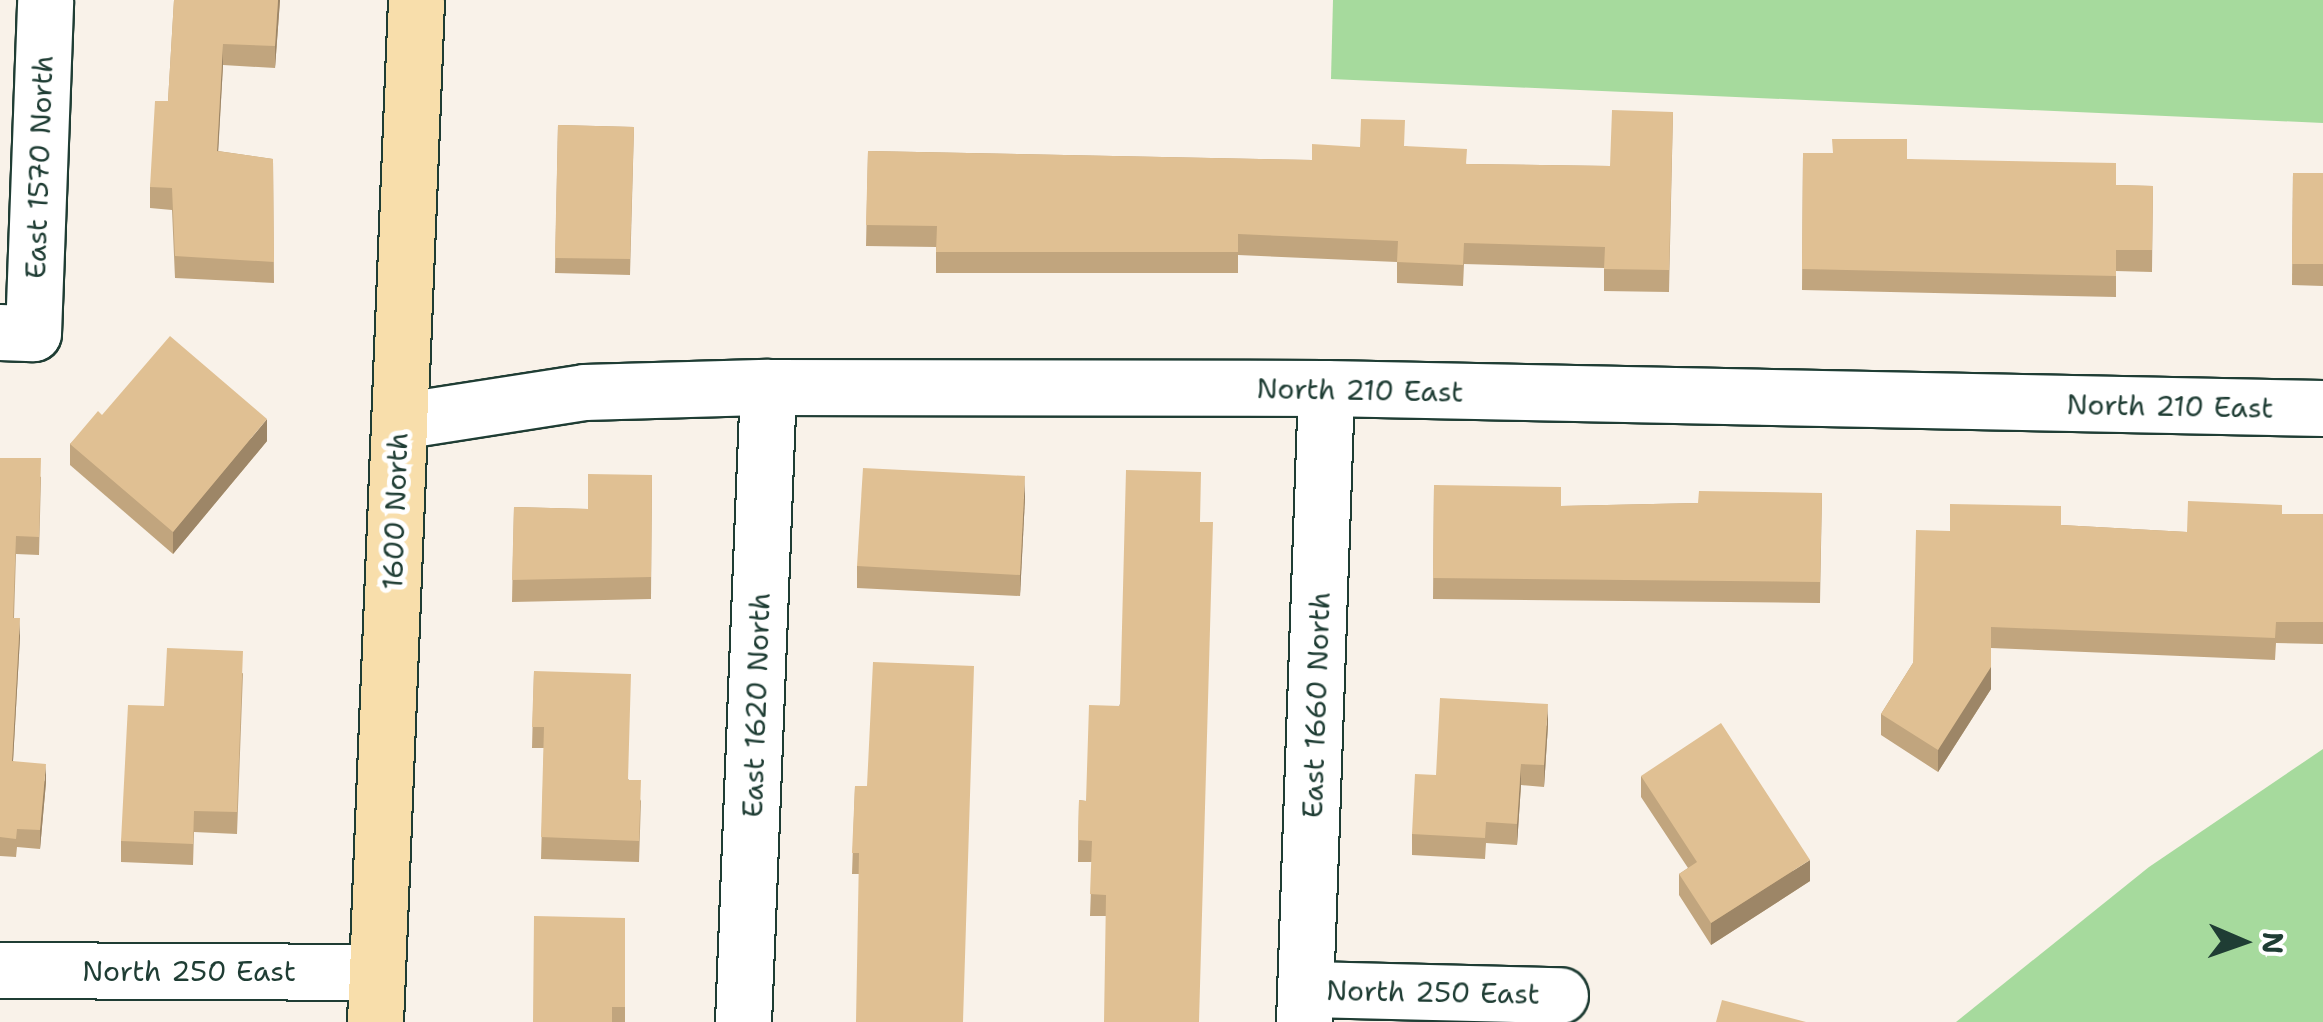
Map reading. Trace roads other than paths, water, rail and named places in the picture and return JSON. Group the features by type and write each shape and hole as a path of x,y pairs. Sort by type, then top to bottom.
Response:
{"main road":[{"name":"1600 North","path":"376,997 416,0"}],"street":[{"name":"East 1570 North","path":"16,333 46,0"},
{"name":"North 210 East","path":"399,421 584,392 768,387 1326,388 2323,408"},
{"name":"East 1620 North","path":"743,1022 768,387"},
{"name":"East 1660 North","path":"1305,1006 1326,388"},
{"name":"North 250 East","path":"0,970 376,997"},
{"name":"North 250 East","path":"1305,1006 1560,996"}]}
